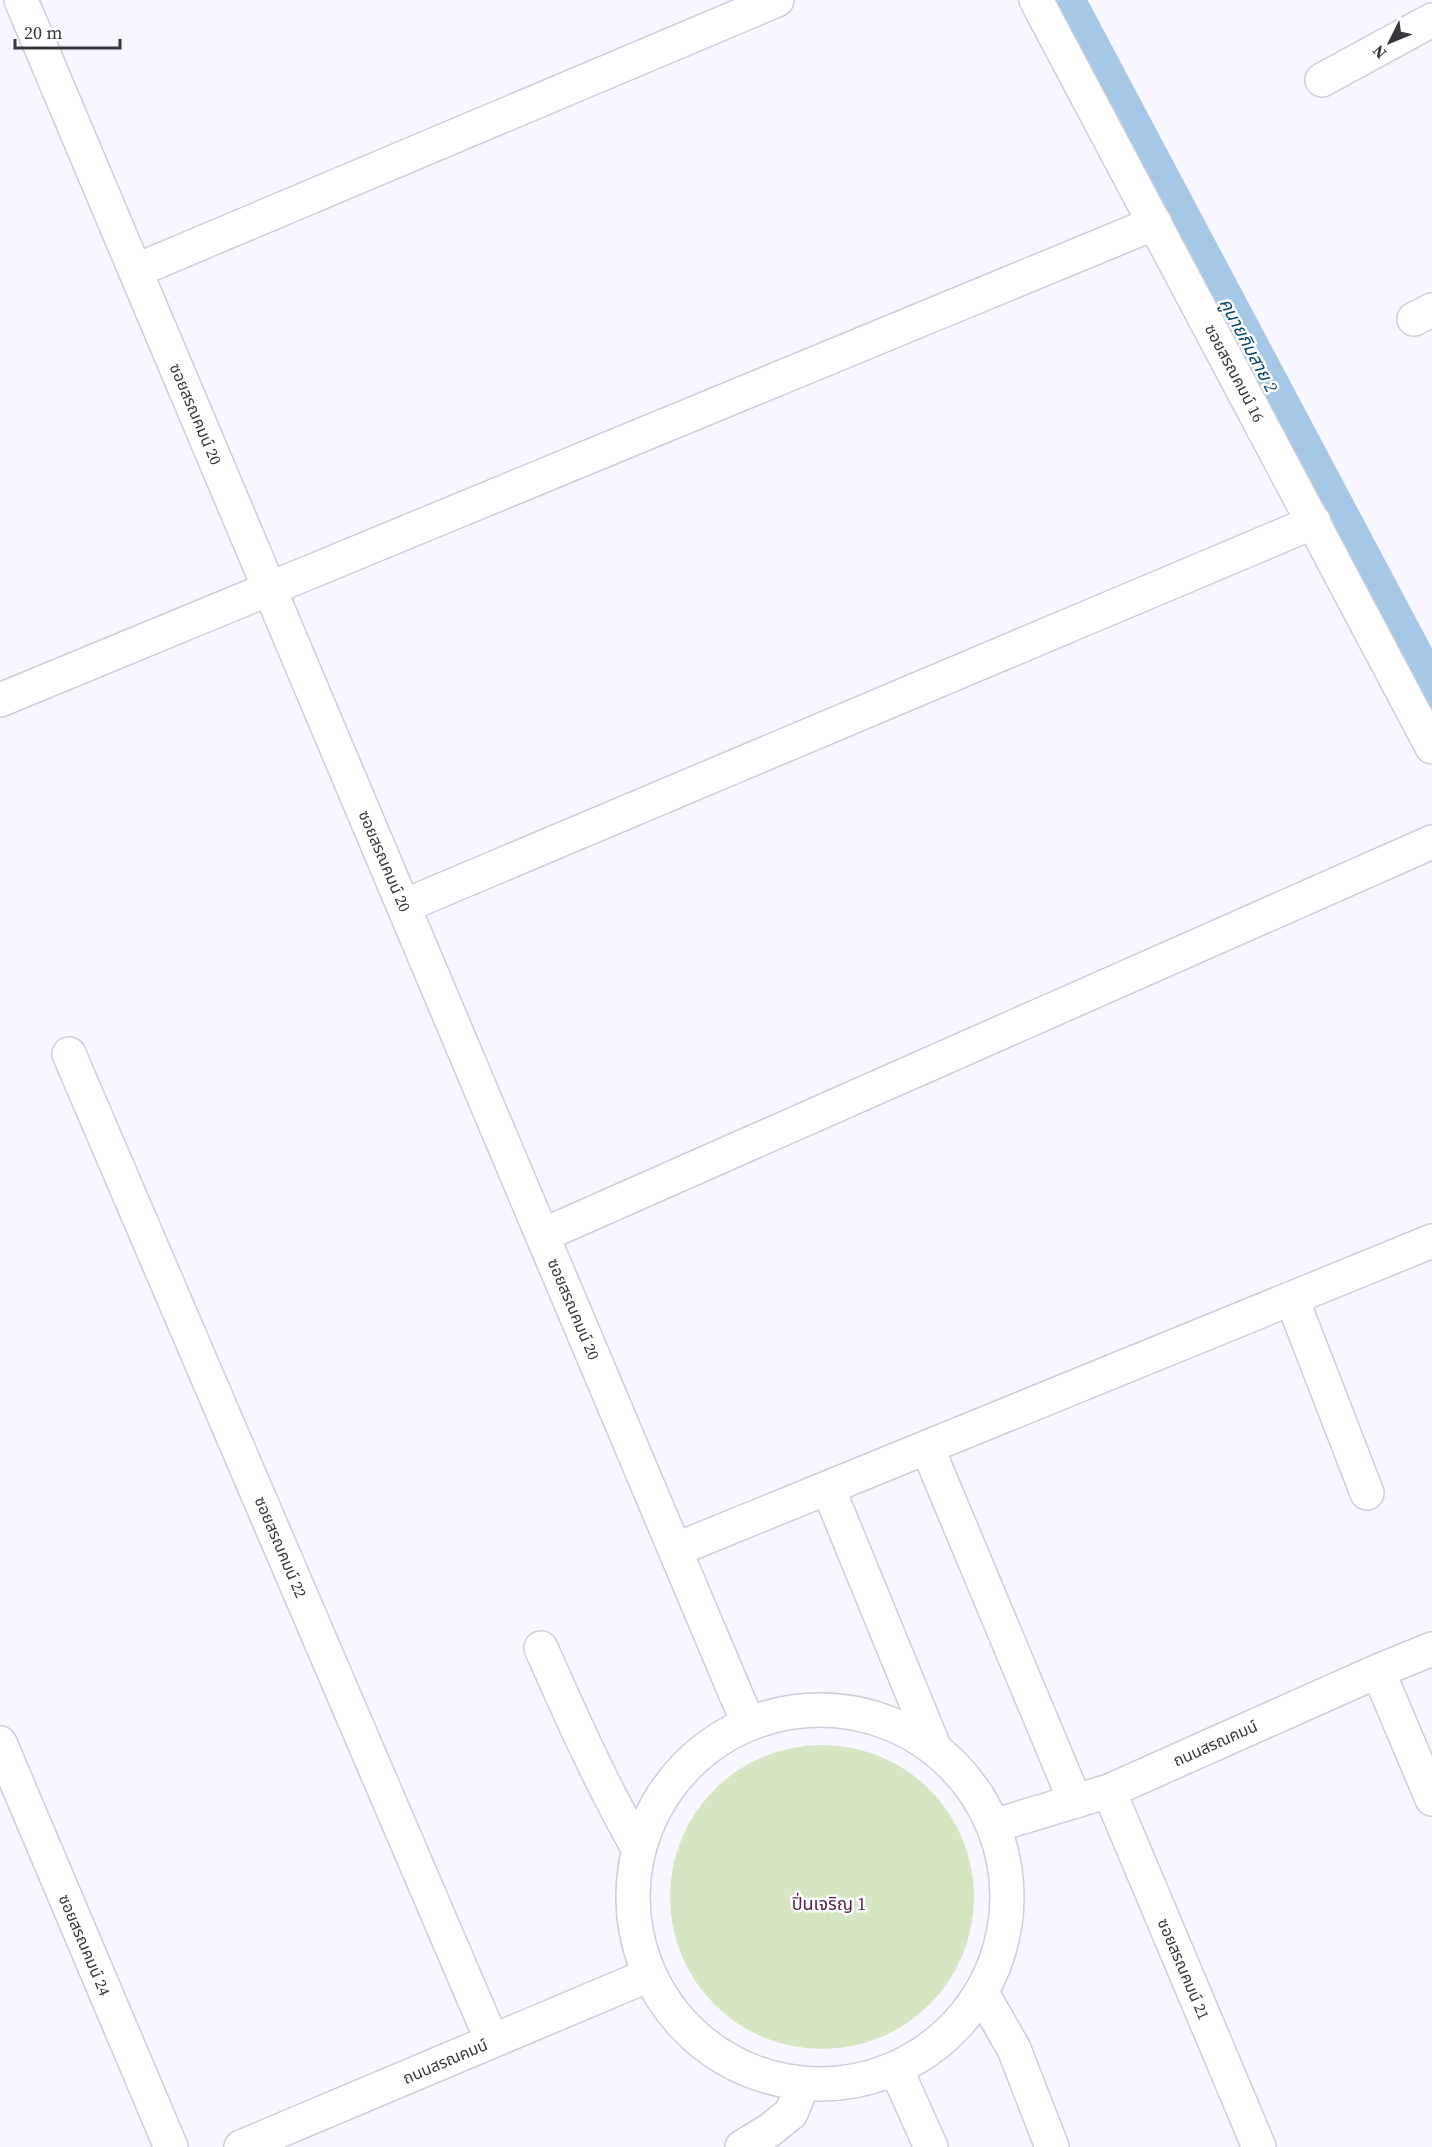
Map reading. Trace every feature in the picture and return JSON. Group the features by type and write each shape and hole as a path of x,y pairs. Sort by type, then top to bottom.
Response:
{"street":[{"name":"ซอยสรณคมน์ 20","path":"21,0 748,1723"},
{"path":"135,271 777,0"},
{"name":"ซอยสรณคมน์ 16","path":"1036,0 1432,747"},
{"path":"1322,80 1427,13"},
{"path":"0,700 1155,223"},
{"path":"404,906 1314,522"},
{"path":"543,1235 1432,842"},
{"name":"ซอยสรณคมน์ 22","path":"69,1054 492,2041"},
{"path":"675,1550 1432,1241"},
{"path":"1292,1299 1366,1493"},
{"path":"927,1447 1075,1801"},
{"path":"828,1488 934,1749"},
{"path":"541,1648 585,1749 638,1848"},
{"name":"ถนนสรณคมน์","path":"993,1826 1108,1791 1432,1649"},
{"path":"1378,1671 1432,1799"},
{"path":"812,1709 876,1718 934,1749 969,1784 993,1826 1007,1882 1006,1905 1003,1940 982,1993 945,2038 896,2069 850,2083 803,2084 755,2073 711,2050 675,2017 649,1975 632,1912 638,1848 661,1795 699,1752 748,1723 812,1709"},
{"name":"ซอยสรณคมน์ 24","path":"0,1743 171,2147"},
{"name":"ซอยสรณคมน์ 21","path":"1108,1791 1259,2147"},
{"name":"ถนนสรณคมน์","path":"259,2144 492,2041 649,1975"},
{"path":"982,1993 1014,2049 1052,2147"},
{"path":"896,2069 931,2147"},
{"path":"742,2147 770,2130 791,2113 803,2084"}],"green space":[{"path":"822,1745 852,1748 880,1757 894,1763 930,1789 956,1825 962,1839 971,1867 974,1897 971,1927 962,1955 956,1969 930,2005 894,2031 880,2037 852,2046 822,2049 792,2046 764,2037 750,2031 714,2005 688,1969 682,1955 673,1927 670,1897 673,1867 682,1839 688,1825 714,1789 750,1763 764,1757 792,1748"}],"waterway":[{"name":"คูนายกิมสาย 2","path":"1066,0 1432,689"}],"district":[{"name":"ปิ่นเจริญ 1","path":"829,1903"}]}
